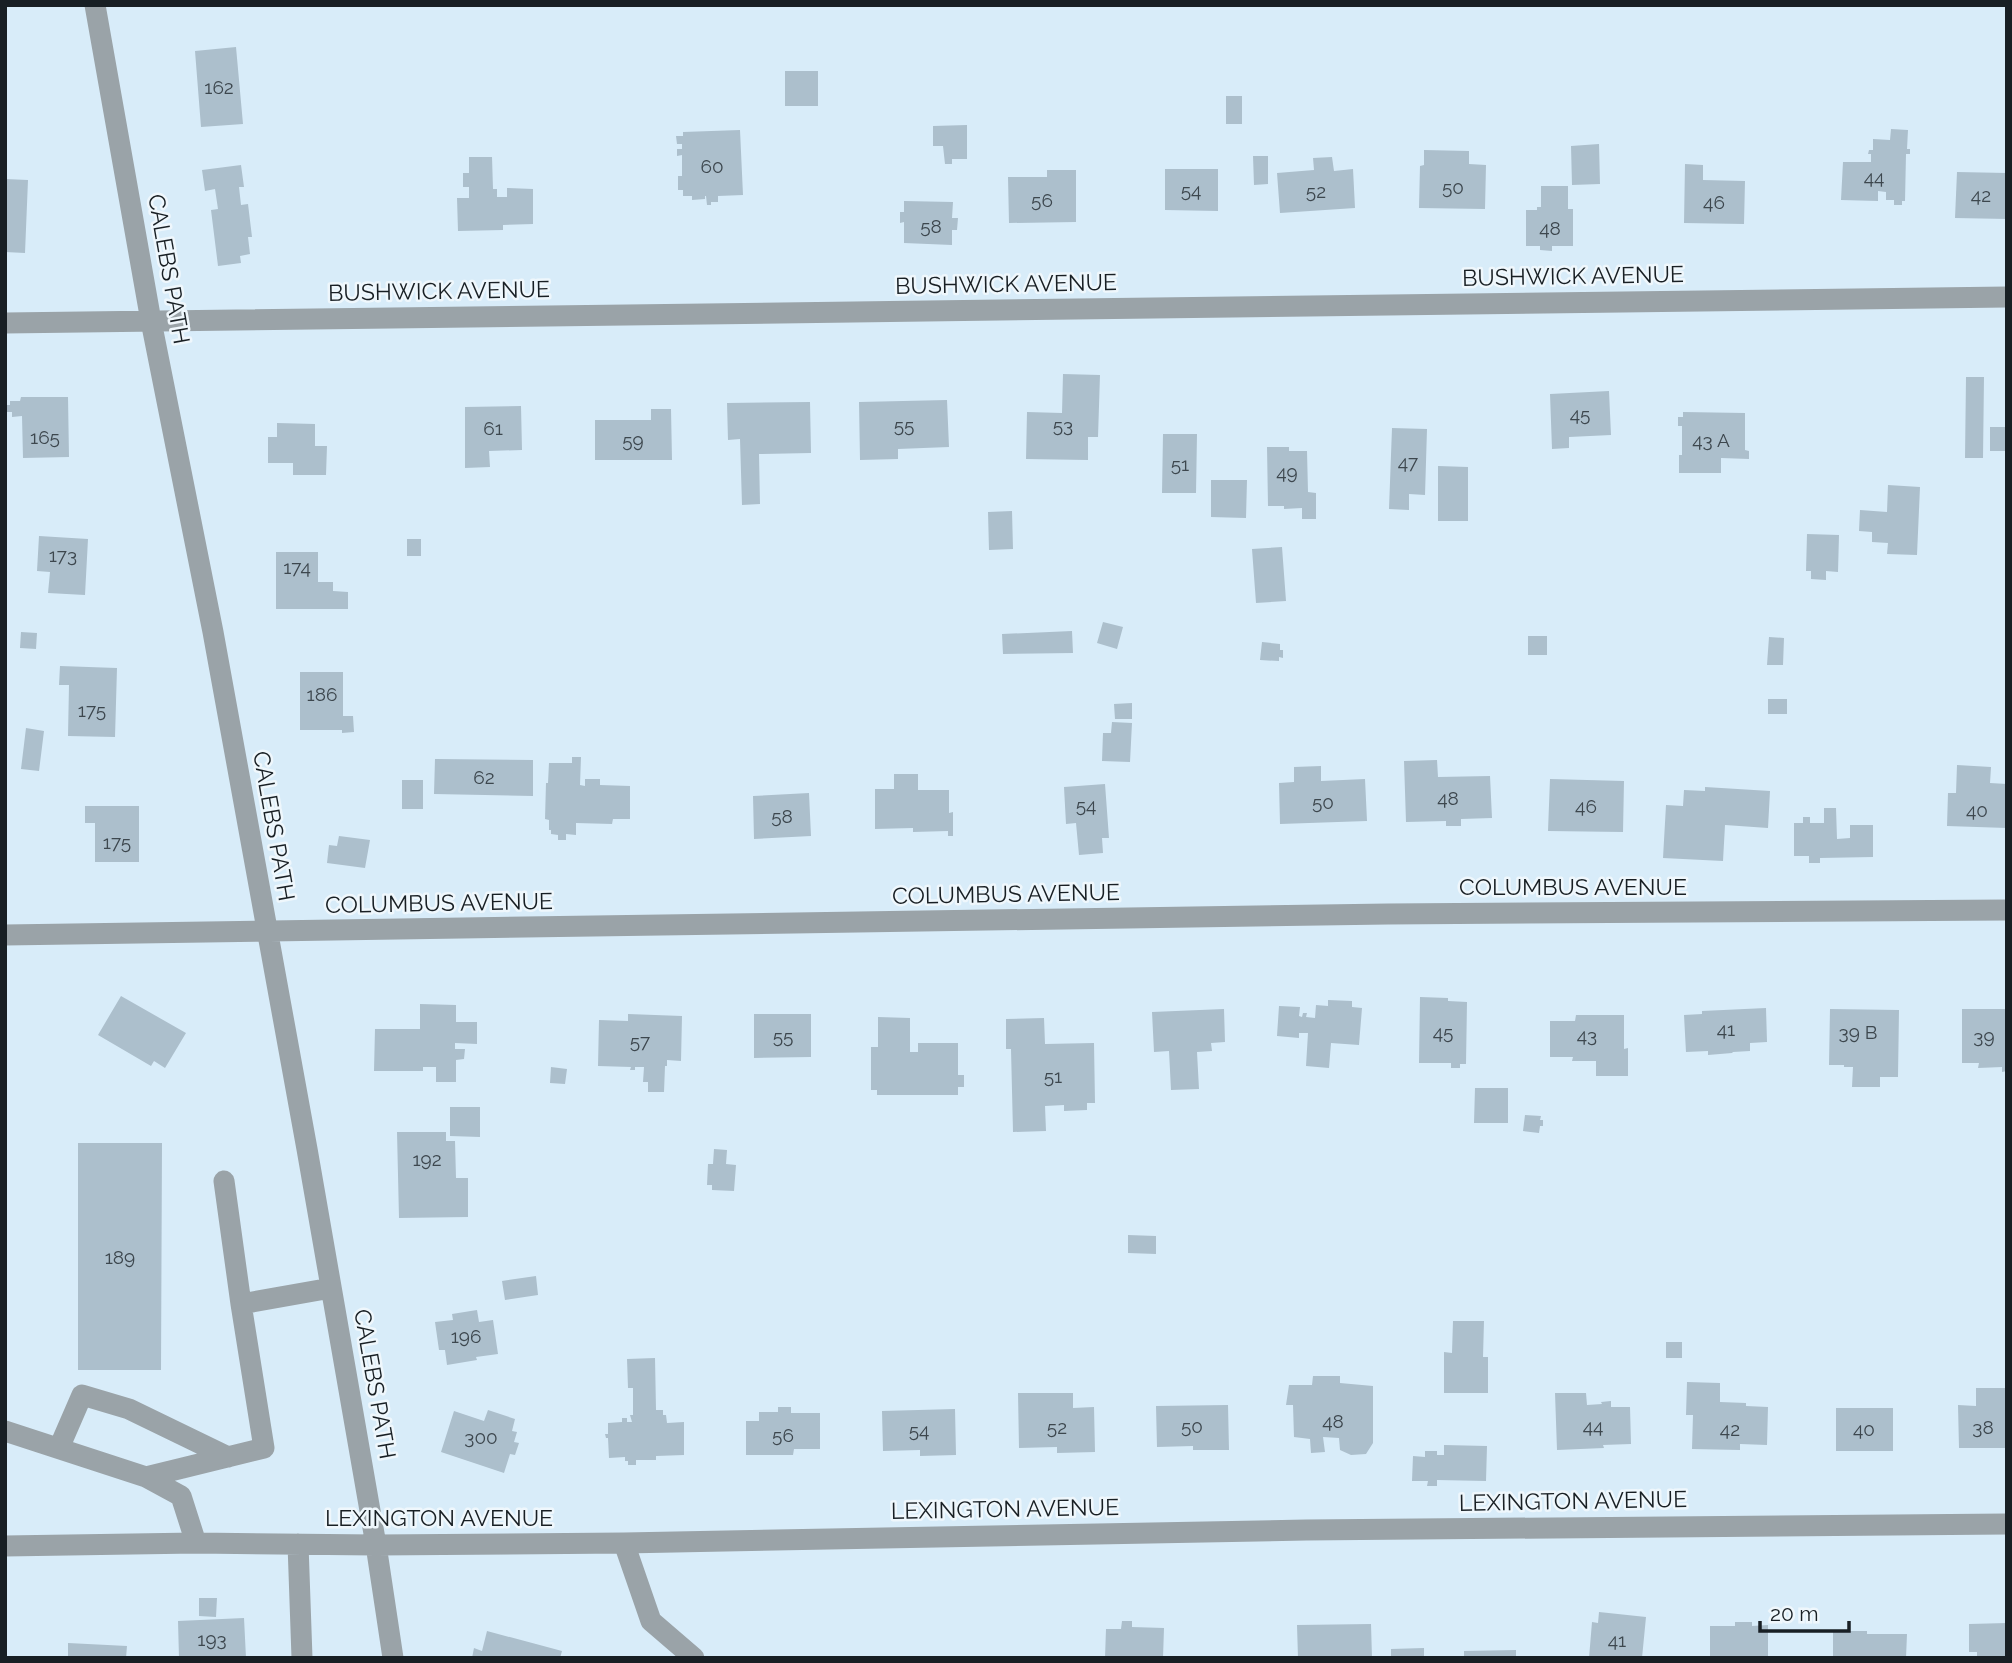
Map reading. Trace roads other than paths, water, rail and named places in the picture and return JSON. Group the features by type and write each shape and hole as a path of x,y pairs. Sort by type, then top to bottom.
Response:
{"street":[{"name":"CALEBS PATH","path":"95,5 151,321 213,632 331,1288 393,1658"},
{"name":"BUSHWICK AVENUE","path":"5,323 2007,297"},
{"name":"COLUMBUS AVENUE","path":"5,935 1388,914 2007,911"},
{"path":"146,1477 264,1448 224,1181"},
{"path":"241,1304 331,1288"},
{"path":"59,1448 82,1395 129,1409 228,1457"},
{"path":"5,1430 146,1477 181,1496 196,1543"},
{"name":"LEXINGTON AVENUE","path":"5,1546 196,1543 376,1545 1293,1530 2007,1524"},
{"path":"624,1542 651,1621 694,1658"},
{"path":"298,1544 302,1658"}]}
